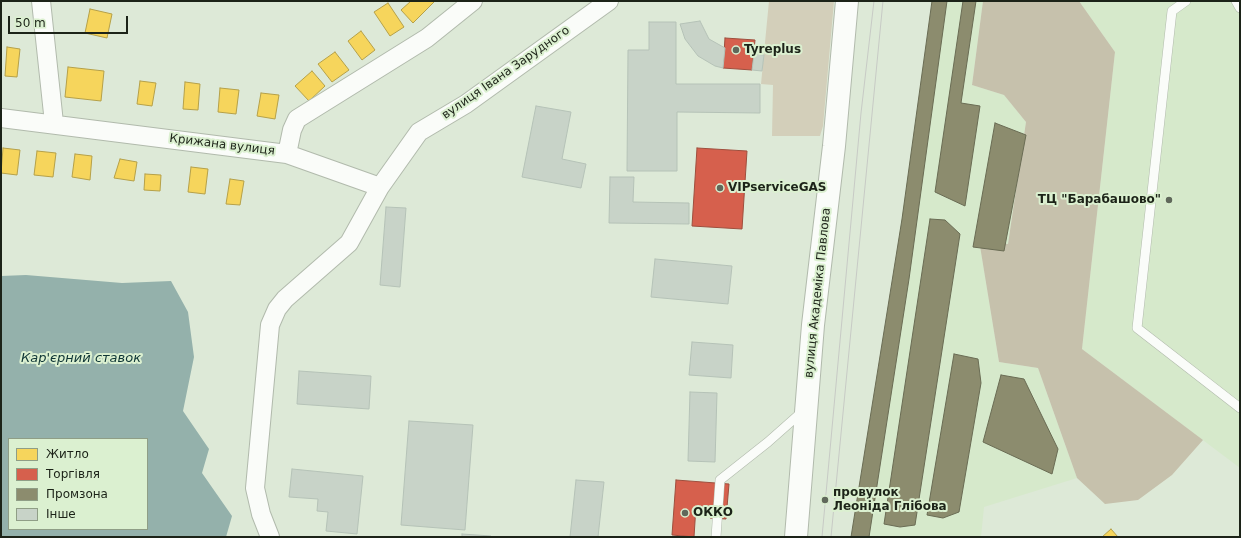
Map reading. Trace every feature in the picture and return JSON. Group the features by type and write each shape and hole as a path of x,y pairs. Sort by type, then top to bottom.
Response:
{"main road":[{"name":"вулиця Академіка Павлова","path":"796,537 813,325 834,146 847,1"}],"street":[{"path":"41,1 54,123"},
{"name":"Крижана вулиця","path":"1,118 54,123 287,154 292,130 297,119 427,38 473,1"},
{"name":"вулиця Івана Зарудного","path":"270,537 261,514 255,488 270,326 277,309 285,299 349,243 380,187 419,132 466,104 609,1"},
{"path":"287,154 380,187"}],"lane":[{"path":"1186,1 1172,11 1137,328 1240,408"},
{"path":"1236,1 1240,8"},
{"path":"716,537 720,480 768,442 807,407"}],"shaded area":[{"path":"769,1 834,1 823,126 820,136 772,136 773,85 761,84"},
{"path":"933,1 983,1 972,85 1004,95 1026,122 1008,244 979,240 999,362 1038,368 1077,478 984,507 981,537 856,537"},
{"path":"983,1 1079,1 1115,52 1082,349 1203,440 1172,475 1138,500 1105,504 1077,478 1038,368 999,362 979,240 1008,244 1026,122 1004,95 972,85"},
{"name":"ТЦ \"Барабашово\"","path":"1079,1 1240,1 1240,468 1082,349 1115,52"}],"water":[{"name":"Кар'єрний ставок","path":"26,275 122,283 171,281 188,312 194,357 183,411 209,449 202,473 232,516 226,537 1,537 1,276"}],"building: Житло":[{"path":"411,1 435,1 413,23 401,10"},
{"path":"388,3 404,27 390,36 374,12"},
{"path":"90,9 112,14 107,38 85,33"},
{"path":"361,31 375,50 362,60 348,41"},
{"path":"7,47 20,49 17,77 5,76"},
{"path":"335,52 349,70 332,82 318,64"},
{"path":"68,67 104,71 101,101 65,97"},
{"path":"312,71 325,86 309,101 295,86"},
{"path":"140,81 156,83 152,106 137,104"},
{"path":"185,82 200,84 198,110 183,109"},
{"path":"220,88 239,90 236,114 218,112"},
{"path":"261,93 279,95 275,119 257,116"},
{"path":"3,148 20,150 17,175 1,173"},
{"path":"37,151 56,153 53,177 34,175"},
{"path":"75,154 92,156 90,180 72,177"},
{"path":"120,159 137,162 134,181 114,178"},
{"path":"191,167 208,169 205,194 188,192"},
{"path":"145,174 161,175 160,191 144,190"},
{"path":"230,179 244,181 240,205 226,204"},
{"path":"1111,529 1118,537 1102,537"}],"building: Торгівля":[{"path":"725,38 755,40 752,70 723,68"},
{"name":"VIPserviceGAS","path":"697,148 747,151 742,229 692,226"},
{"name":"ОККО","path":"676,480 729,484 726,519 710,518 711,507 696,506 694,537 672,535"}],"building: Промзона":[{"path":"932,1 947,1 909,279 869,537 851,537 902,219"},
{"path":"963,1 976,1 961,103 980,106 965,206 935,192"},
{"path":"995,123 1026,135 1004,251 973,247"},
{"path":"930,219 945,220 960,234 915,525 900,527 884,524"},
{"path":"954,354 978,359 981,383 959,512 943,518 927,515"},
{"path":"1001,375 1024,379 1058,449 1052,474 983,442"}],"building: Інше":[{"path":"700,21 709,39 725,48 723,68 715,66 698,56 685,39 680,24"},
{"path":"649,22 676,22 676,84 760,84 760,113 677,112 677,171 627,171 628,50 649,50"},
{"path":"754,54 764,55 762,71 752,70"},
{"path":"536,106 571,112 562,159 586,164 581,188 522,177"},
{"path":"610,177 634,177 633,202 689,203 689,224 609,223"},
{"path":"386,207 406,208 400,287 380,285"},
{"path":"655,259 732,266 728,304 651,297"},
{"path":"692,342 733,345 731,378 689,375"},
{"path":"299,371 371,376 369,409 297,404"},
{"path":"690,392 717,393 715,462 688,461"},
{"path":"409,421 473,425 465,530 401,525"},
{"path":"292,469 363,476 357,534 326,531 328,512 317,511 318,499 289,497"},
{"path":"576,480 604,482 598,537 570,537"},
{"path":"462,534 491,536 491,537 462,537"}],"tram line":[{"path":"822,537 861,113 874,1"},
{"path":"831,537 883,1"}],"place":[{"name":"Tyreplus","path":"736,50"},
{"name":"VIPserviceGAS","path":"720,188"},
{"name":"ТЦ \"Барабашово\"","path":"1169,200"},
{"name":"провулок Леоніда Глібова","path":"825,500"},
{"name":"ОККО","path":"685,513"}]}
